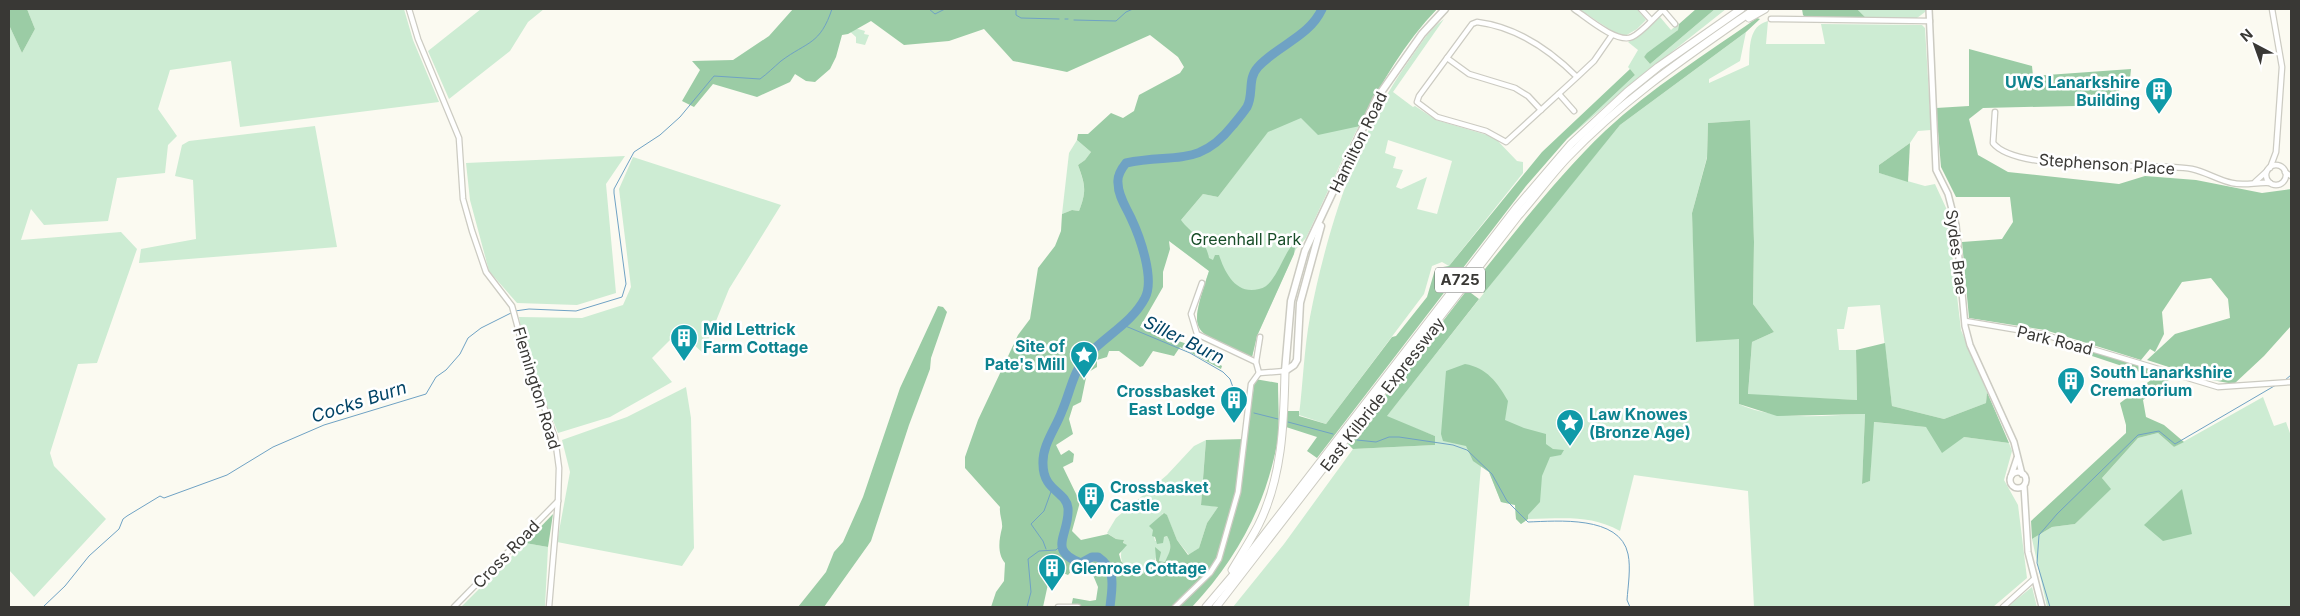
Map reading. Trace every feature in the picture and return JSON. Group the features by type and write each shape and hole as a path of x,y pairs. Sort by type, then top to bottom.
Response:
{"highway":[{"name":"A725","path":"1677,54 1733,9"},
{"name":"East Kilbride Expressway","path":"1206,607 1539,180 1571,144 1611,105 1677,54 1741,9"},
{"name":"East Kilbride Expressway","path":"1216,607 1518,216 1566,159 1632,97 1755,9"},
{"name":"A725","path":"1714,37 1729,31 1765,9"},
{"path":"1219,592 1258,526 1268,502 1280,454 1284,420 1285,371"}],"main road":[{"name":"Hamilton Road","path":"1285,371 1294,293 1305,251 1328,206 1377,98 1422,34 1445,9"},
{"name":"Hamilton Road","path":"1285,371 1297,360 1300,303 1312,253 1328,206"}],"street":[{"name":"Flemington Road","path":"409,9 418,39 459,138 462,199 486,272 512,306 523,347 556,438 559,468 558,501 549,607"},
{"path":"1574,9 1612,35 1619,37 1632,37 1664,9 1675,24"},
{"path":"1641,9 1651,20"},
{"name":"Sydes Brae","path":"1929,9 1936,170 1948,194 1956,225 1965,321 1970,345 2014,442 2022,474"},
{"path":"2272,9 2282,67 2276,152 2266,177 2270,183 2276,185 2291,180"},
{"path":"1771,19 1930,21"},
{"path":"1577,77 1559,59 1520,33 1482,23 1472,24 1417,99 1418,104 1437,117 1486,131 1506,142 1559,94 1577,77 1594,60 1612,35"},
{"path":"1447,58 1469,74 1515,88 1528,96 1541,110"},
{"path":"1559,94 1574,111"},
{"name":"Stephenson Place","path":"1995,112 1993,144 2018,156 2050,163 2193,170 2233,183 2270,183"},
{"path":"2276,152 2281,166 2291,176"},
{"path":"2255,182 2275,166 2281,166"},
{"path":"2283,182 2285,172"},
{"path":"1202,283 1191,314 1197,334 1256,362"},
{"name":"Park Road","path":"1965,321 2042,334 2218,387 2291,382"},
{"path":"1175,607 1210,573 1219,560 1238,492 1251,384 1258,373 1256,362 1260,337"},
{"path":"1258,373 1285,371"},
{"path":"2017,457 2011,477 2012,486 2023,501"},
{"path":"2011,477 2017,472 2026,479 2023,501 2028,552 2042,607"},
{"path":"2012,486 2018,488 2024,486"},
{"name":"Cross Road","path":"454,607 558,501"},
{"path":"2003,607 2034,579"},
{"path":"1058,607 1078,607"}],"green space":[{"path":"9,9 27,9 35,29 22,53 9,25"},
{"path":"27,9 404,9 413,40 439,102 240,127 231,61 170,70 158,109 177,136 168,145 165,173 117,178 108,221 44,225 31,209 21,240 121,232 137,249 97,363 78,364 50,453 54,466 106,519 34,597 9,570 9,25 22,53 35,29"},
{"path":"481,9 544,9 528,22 510,51 449,99 428,51"},
{"path":"793,9 1437,9 1414,35 1394,64 1360,126 1318,135 1301,118 1268,132 1218,197 1203,194 1181,220 1205,246 1209,258 1213,260 1215,255 1219,255 1228,275 1238,286 1244,289 1259,289 1266,286 1278,271 1296,240 1294,254 1257,336 1252,357 1217,341 1200,329 1197,320 1198,309 1209,271 1169,241 1170,249 1163,272 1163,287 1140,327 1209,353 1218,358 1215,361 1222,366 1221,369 1180,347 1174,356 1153,351 1143,366 1140,367 1119,351 1109,351 1107,357 1097,360 1097,367 1087,373 1081,402 1073,406 1069,419 1073,434 1056,445 1061,455 1069,450 1074,454 1073,462 1063,467 1080,502 1072,531 1081,540 1108,534 1116,539 1124,540 1123,543 1127,545 1119,554 1121,561 1134,576 1140,571 1143,574 1148,568 1153,567 1157,570 1155,547 1161,552 1159,561 1165,562 1169,552 1170,543 1167,536 1164,537 1163,543 1157,544 1155,537 1152,536 1153,530 1149,526 1164,513 1167,515 1177,540 1188,555 1199,548 1207,523 1218,507 1201,505 1206,440 1246,439 1255,379 1278,383 1279,421 1277,444 1265,489 1246,532 1235,551 1222,571 1192,607 1071,607 1073,598 1090,601 1096,600 1098,587 1093,575 1074,568 1068,575 1063,573 1061,576 1050,575 1043,607 991,607 996,592 1004,581 1005,563 999,546 1002,526 1000,507 965,468 965,457 978,420 1018,335 1030,319 1038,268 1055,246 1061,231 1062,214 1072,210 1079,211 1082,204 1084,188 1078,165 1091,152 1077,140 1078,134 1088,134 1111,113 1123,118 1134,111 1139,95 1180,73 1184,67 1178,57 1150,35 1067,72 1013,61 984,29 949,41 904,45 871,21 848,34 842,35 836,57 830,69 815,82 806,81 795,74 790,82 757,97 713,84 694,107 682,101 700,70 692,61 733,60 769,36"},
{"name":"Greenhall Park","path":"1361,9 1437,9 1415,34 1396,61 1363,118 1306,238 1296,249 1257,336 1252,357 1217,341 1200,329 1197,320 1198,309 1209,271 1167,239 1203,194 1218,197"},
{"path":"1579,9 1637,9 1646,20 1637,29 1625,36 1615,33"},
{"path":"1696,9 1715,9 1650,64 1644,57 1647,53 1678,30 1679,24"},
{"path":"1715,9 1726,9 1625,89 1567,139 1635,75 1628,67 1638,50 1628,42 1638,37 1660,17 1671,30 1679,23 1678,30 1644,57 1650,64"},
{"path":"1802,9 1857,9 1867,19 1806,18 1803,15"},
{"path":"1857,9 1925,9 1925,12 1917,18 1867,19"},
{"path":"1757,18 1760,19 1746,32 1620,125 1484,293 1473,284 1553,186 1605,131 1641,100"},
{"path":"1444,19 1393,92 1413,107 1415,106 1436,120 1494,137 1517,161 1523,162 1523,173 1449,266 1442,262 1432,266 1424,294 1326,424 1299,415 1308,329 1325,252 1346,184 1374,120 1408,62 1433,28","holes":["1388,140 1452,161 1437,214 1417,209 1427,177 1401,189 1396,187 1403,170 1393,168 1396,157 1385,153"]},
{"path":"1768,21 1766,44 1825,44 1821,24 1922,25 1925,28 1931,130 1918,131 1910,143 1879,165 1879,173 1925,186 1935,184 1947,210 1961,330 1987,392 1986,403 1944,419 1892,406 1880,305 1848,307 1844,329 1837,329 1839,350 1856,350 1857,400 1748,395 1752,342 1774,332 1753,304 1754,242 1749,120 1708,123 1707,157 1692,213 1697,342 1739,338 1739,404 1754,410 1785,415 1865,414 1862,484 1870,481 1873,422 1926,427 1964,437 2009,443 2012,451 2004,480 2018,505 2027,578 1993,607 1754,607 1748,491 1634,475 1620,531 1597,522 1564,518 1528,519 1521,524 1516,519 1515,505 1501,502 1489,472 1481,466 1469,607 1233,607 1284,544 1353,449 1435,445 1435,436 1386,417 1529,236 1620,125 1746,32 1740,61 1709,79 1709,83 1749,65 1753,33 1761,24"},
{"path":"845,25 865,31 864,34 869,35 865,45 856,43 856,37"},
{"path":"1969,49 2032,66 2033,76 2131,69 2130,79 2120,80 2118,105 1983,108 1969,119 1978,155 2008,172 2119,184 2145,176 2196,180 2262,193 2291,189 2291,326 2264,356 2234,384 2206,379 2147,360 2175,334 2230,318 2228,299 2211,278 2182,282 2162,312 2164,334 2155,352 2150,349 2141,360 2045,330 1969,318 1962,242 2002,239 2013,222 2010,197 1956,197 1941,167 1936,108 1969,106"},
{"path":"1630,69 1635,75 1567,139 1526,186 1317,458 1307,451 1317,437 1286,427 1287,411 1299,411 1299,416 1326,424 1392,337 1396,336 1427,297 1437,268 1449,266 1542,152"},
{"path":"1750,120 1754,242 1753,304 1774,332 1752,342 1748,394 1857,400 1856,350 1885,343 1892,406 1944,419 1986,403 1987,392 2009,443 1964,437 1942,453 1926,427 1874,422 1870,481 1862,484 1865,414 1777,416 1739,404 1739,339 1696,342 1692,213 1707,158 1708,123"},
{"path":"315,126 337,247 139,263 141,249 196,239 193,180 175,176 182,145 189,141"},
{"path":"1077,140 1091,152 1078,165 1084,183 1083,198 1079,211 1072,210 1062,214 1069,153"},
{"path":"1910,143 1908,182 1879,173 1879,165"},
{"path":"625,156 606,184 616,293 577,305 517,303 489,271 470,200 466,163"},
{"path":"633,157 781,205 729,289 703,353 679,331 652,358 672,382 610,417 558,433 524,346 519,317 582,318 623,305 631,287 619,189"},
{"path":"1467,290 1479,299 1387,416 1435,436 1435,445 1353,449 1348,444"},
{"path":"938,306 943,307 947,312 931,358 930,369 909,425 871,541 824,607 798,607 826,572 834,552 843,542 863,497 900,388"},
{"path":"2075,345 2163,372 2170,379 2143,400 2146,417 2164,425 2184,442 2174,447 2158,433 2138,438 2102,478 2111,489 2075,524 2052,527 2032,539 2031,521 2126,433 2126,425 2120,403 2155,377 2074,350"},
{"path":"1465,364 1485,372 1500,388 1508,401 1505,420 1546,434 1546,444 1553,449 1564,450 1561,455 1550,457 1542,476 1540,502 1528,515 1528,519 1521,524 1516,519 1515,505 1501,502 1489,472 1473,461 1466,446 1443,441 1441,434 1446,371"},
{"path":"686,387 691,418 694,548 682,566 557,542 570,472 562,440 627,417"},
{"path":"2263,397 2274,426 2286,422 2291,436 2291,607 2047,607 2032,539 2052,527 2075,524 2110,489 2102,478 2138,438 2158,433 2174,447"},
{"path":"1206,440 1201,504 1218,507 1207,523 1199,548 1189,555 1177,540 1167,516 1163,513 1153,530 1155,541 1167,536 1171,546 1169,555 1165,562 1159,561 1160,556 1157,554 1155,561 1157,570 1134,576 1123,564 1121,551 1124,540 1116,539 1107,533 1116,518 1167,475 1194,446"},
{"path":"2182,489 2192,534 2163,541 2144,525"},
{"path":"553,514 548,547 525,543"},
{"path":"525,543 548,547 545,607 461,607"},
{"path":"2032,587 2037,607 2007,607"}],"waterway":[{"name":"Cocks Burn","path":"515,311 529,309 576,311 622,297 626,284 614,189 634,152 660,135 680,117 714,76 760,79 781,61 818,36 823,30 832,9"},
{"name":"Cocks Burn","path":"929,9 935,14 945,9"},
{"name":"Cocks Burn","path":"1016,9 1016,15 1021,18 1059,19"},
{"name":"Cocks Burn","path":"1074,20 1116,21 1126,12 1133,9"},
{"path":"1110,607 1112,579 1111,573 1104,562 1098,557 1092,557 1081,563 1064,553 1062,541 1068,518 1068,508 1066,502 1047,480 1044,473 1043,457 1078,368 1094,349 1133,315 1140,307 1148,290 1145,258 1135,226 1119,192 1119,175 1126,163 1197,153 1209,148 1221,139 1247,107 1253,76 1258,67 1309,27 1322,9"},
{"name":"Cocks Burn","path":"43,607 65,586 89,556 119,529 123,519 127,516 160,496 164,498 227,475 273,447 324,425 426,394 436,377 446,370 460,354 468,338 481,328 511,313"},
{"name":"Siller Burn","path":"1123,325 1190,353 1223,372 1230,379 1240,407 1243,410"},
{"path":"2284,381 2291,375"},
{"path":"2050,607 2037,563 2039,535 2057,514 2138,435 2159,431 2175,444 2276,385"},
{"name":"Siller Burn","path":"1254,413 1278,419"},
{"name":"Siller Burn","path":"1288,422 1333,434"},
{"name":"Siller Burn","path":"1357,440 1376,442 1389,437 1399,437 1453,445 1467,450 1492,474 1507,501 1528,522 1570,521 1600,526 1613,532 1623,541 1628,554 1627,600 1630,607"},
{"path":"1046,549 1043,541 1031,524 1044,511 1052,489"},
{"path":"1027,607 1031,592 1028,559 1039,551 1056,550 1060,546"}],"place":[{"name":"UWS Lanarkshire Building","path":"2159,115"},
{"name":"Mid Lettrick Farm Cottage","path":"684,362"},
{"name":"Site of Pate's Mill","path":"1084,379"},
{"name":"South Lanarkshire Crematorium","path":"2071,405"},
{"name":"Crossbasket East Lodge","path":"1234,424"},
{"name":"Law Knowes (Bronze Age)","path":"1570,447"},
{"name":"Crossbasket Castle","path":"1091,520"},
{"name":"Glenrose Cottage","path":"1052,592"}]}
